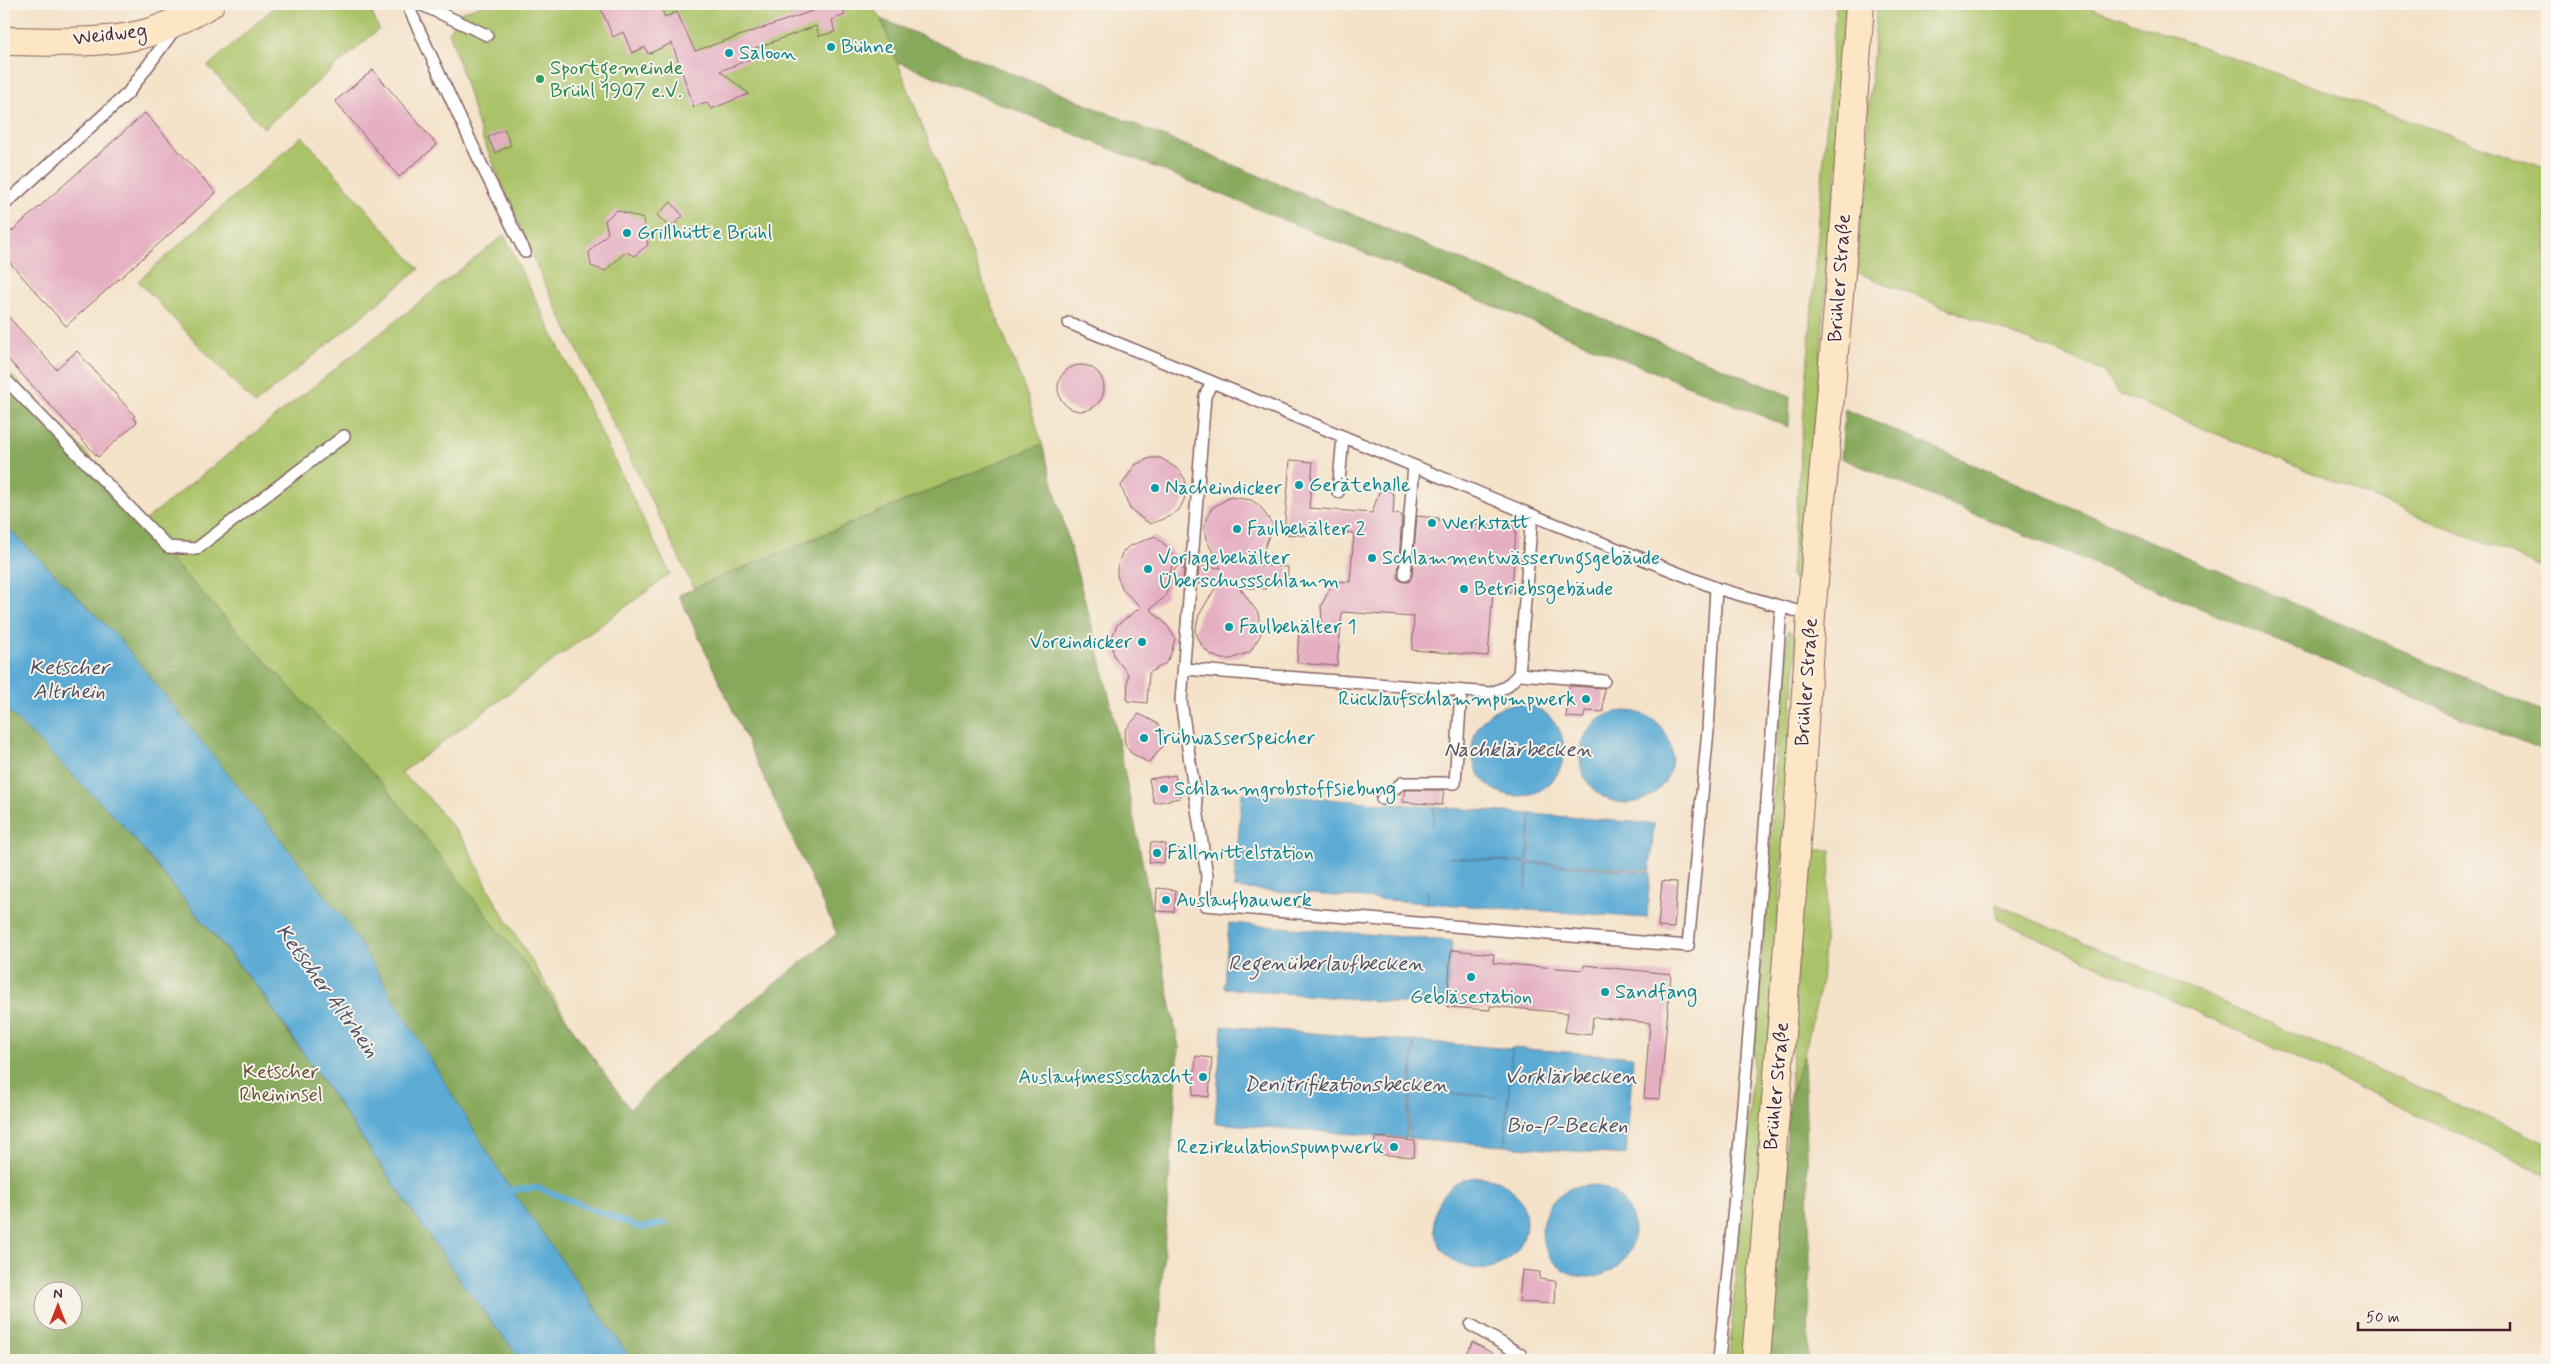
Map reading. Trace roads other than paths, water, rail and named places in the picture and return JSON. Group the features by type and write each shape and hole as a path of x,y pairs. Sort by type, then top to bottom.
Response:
{"street":[{"name":"Weidweg","path":"4,41 107,39 153,31 181,20 210,4"},
{"name":"Brühler Straße","path":"1756,1360 1799,802 1811,615 1840,290 1860,4"}],"lane":[{"path":"407,4 525,252"},
{"path":"420,4 487,35"},
{"path":"4,205 128,93 181,20"},
{"path":"1069,323 1532,515 1716,588 1811,615"},
{"path":"4,378 168,547 196,550 344,436"},
{"path":"1212,382 1205,396 1181,701 1207,876 1205,905 1688,946 1708,730 1716,588"},
{"path":"1338,492 1343,436"},
{"path":"1405,575 1414,466"},
{"path":"1184,669 1461,692 1491,693 1506,687 1519,674 1532,515"},
{"path":"1719,1360 1752,1017 1781,608"},
{"path":"1519,674 1604,681"},
{"path":"1382,799 1402,782 1455,783 1461,692"},
{"path":"1470,1325 1520,1354 1523,1360"}],"water":[{"name":"Ketscher Altrhein","path":"4,524 117,636 345,920 504,1179 632,1360 521,1360 464,1286 260,990 120,822 4,707"},
{"name":"Nachklärbecken","path":"1518,704 1536,708 1551,717 1560,732 1564,750 1560,768 1551,783 1536,792 1518,796 1500,792 1485,783 1476,768 1472,750 1476,732 1485,717 1500,708"},
{"name":"Nachklärbecken","path":"1626,711 1635,712 1652,719 1664,731 1671,748 1671,766 1664,783 1652,795 1635,802 1626,803 1617,802 1600,795 1588,783 1581,766 1580,757 1581,748 1588,731 1600,719 1617,712"},
{"path":"1242,793 1434,807 1433,826 1435,807 1531,814 1527,862 1448,857 1527,863 1526,891 1528,863 1650,872 1647,918 1234,888"},
{"path":"1531,814 1654,824 1650,870 1528,862"},
{"name":"Regenüberlaufbecken","path":"1229,923 1452,941 1447,1007 1224,988"},
{"name":"Denitrifikationsbecken","path":"1222,1026 1414,1041 1406,1138 1215,1123"},
{"path":"1415,1041 1512,1049 1504,1146 1408,1138 1411,1091 1497,1097 1411,1090"},
{"path":"1512,1048 1633,1057 1626,1155 1505,1146"},
{"path":"1480,1177 1489,1178 1506,1185 1518,1197 1525,1214 1525,1232 1518,1249 1506,1261 1489,1268 1480,1269 1471,1268 1454,1261 1442,1249 1435,1232 1434,1223 1435,1214 1442,1197 1454,1185 1471,1178"},
{"path":"1588,1185 1606,1189 1621,1198 1630,1213 1634,1231 1630,1249 1621,1264 1606,1273 1588,1277 1570,1273 1555,1264 1546,1249 1542,1231 1546,1213 1555,1198 1570,1189"}],"waterway":[{"path":"512,1190 538,1188 641,1228 665,1223"}],"place":[{"name":"Bühne","path":"831,47"},
{"name":"Saloon","path":"729,53"},
{"name":"Sportgemeinde Brühl 1907 e.V.","path":"540,79"},
{"name":"Grillhütte Brühl","path":"627,233"},
{"name":"Gerätehalle","path":"1299,485"},
{"name":"Nacheindicker","path":"1155,488"},
{"name":"Werkstatt","path":"1432,523"},
{"name":"Faulbehälter 2","path":"1237,529"},
{"name":"Schlammentwässerungsgebäude","path":"1372,558"},
{"name":"Vorlagebehälter Überschussschlamm","path":"1148,569"},
{"name":"Betriebsgebäude","path":"1464,589"},
{"name":"Faulbehälter 1","path":"1229,627"},
{"name":"Voreindicker","path":"1142,642"},
{"name":"Rücklaufschlammpumpwerk","path":"1586,699"},
{"name":"Trübwasserspeicher","path":"1144,738"},
{"name":"Schlammgrobstoffsiebung","path":"1164,789"},
{"name":"Fällmittelstation","path":"1157,853"},
{"name":"Auslaufbauwerk","path":"1166,900"},
{"name":"Gebläsestation","path":"1471,977"},
{"name":"Sandfang","path":"1605,992"},
{"name":"Auslaufmessschacht","path":"1203,1077"},
{"name":"Rezirkulationspumpwerk","path":"1394,1147"}],"park label":[{"name":"Ketscher Rheininsel","path":"281,1084"}],"water label":[{"name":"Vorklärbecken","path":"1571,1077"},
{"name":"Bio-P-Becken","path":"1567,1126"}]}
